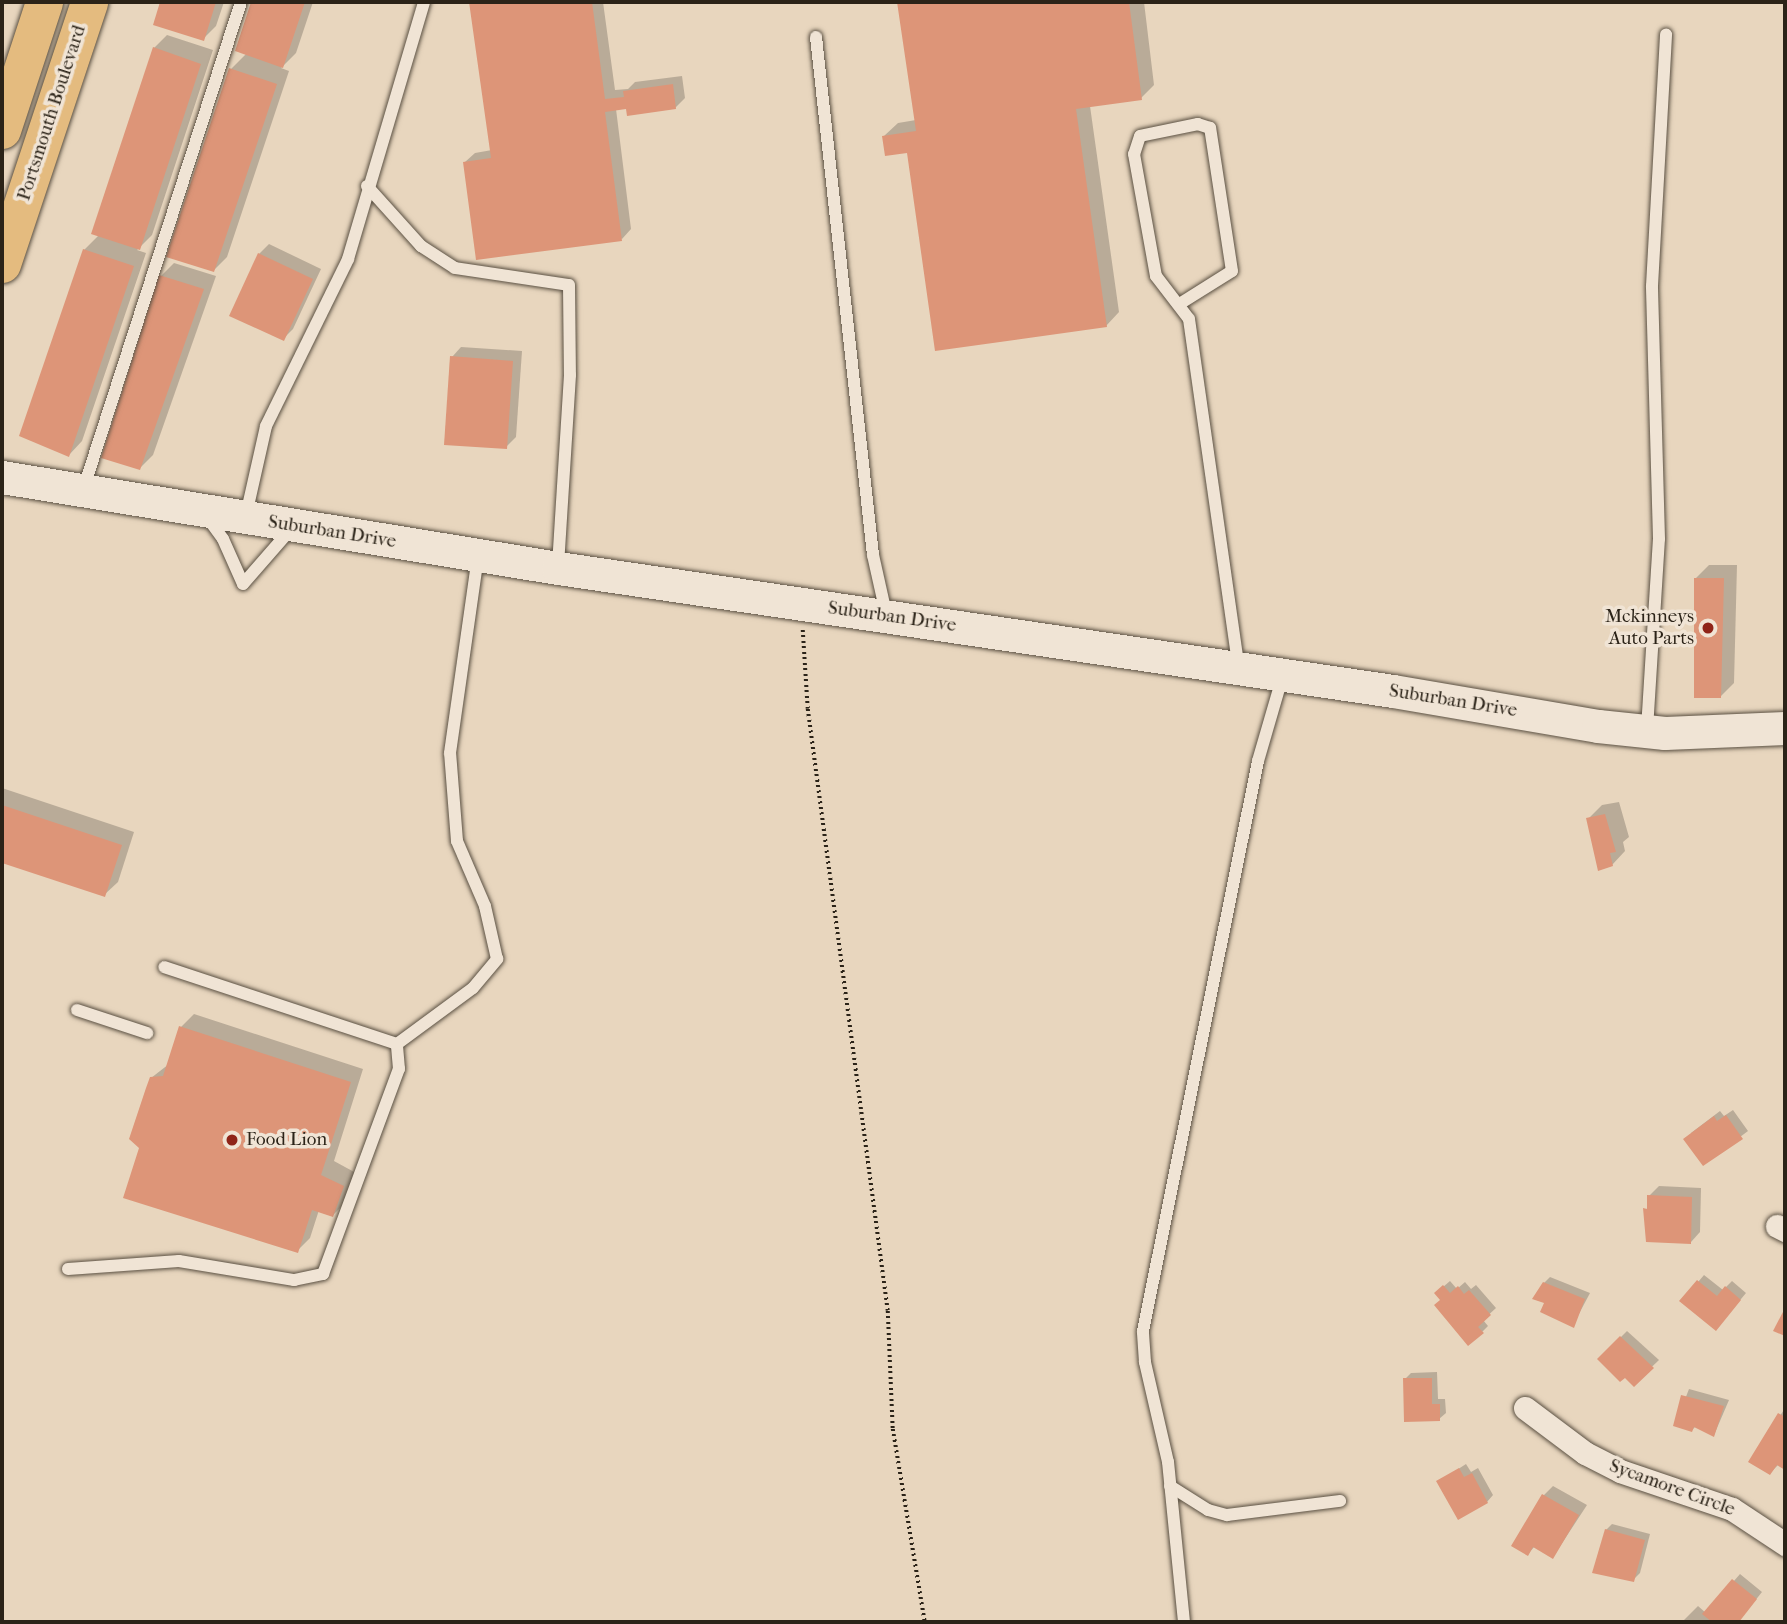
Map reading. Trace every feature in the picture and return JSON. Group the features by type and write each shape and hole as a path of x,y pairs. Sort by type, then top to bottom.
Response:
{"main road":[{"path":"2,130 44,2"},
{"name":"Portsmouth Boulevard","path":"2,264 89,2"},
{"name":"Suburban Drive","path":"2,477 558,568 1647,731 1785,727"}],"street":[{"name":"Sycamore Circle","path":"1525,1408 1585,1453 1620,1471 1732,1509 1785,1544"}],"lane":[{"path":"83,491 240,2"},
{"path":"246,519 266,426 348,259 367,186 424,2"},
{"path":"1647,731 1659,539 1652,286 1666,34"},
{"path":"816,37 873,555 887,616"},
{"path":"1181,303 1232,271 1210,128 1198,124 1140,136 1135,145 1156,276 1181,303 1189,319 1239,669"},
{"path":"367,186 421,246 455,268 569,285 570,375 558,568"},
{"path":"203,511 223,539 243,584 294,526"},
{"path":"397,1044 474,988 497,959 485,906 457,841 450,753 478,555"},
{"path":"1184,1622 1163,1431 1145,1362 1143,1331 1258,761 1283,675"},
{"path":"164,967 397,1044"},
{"path":"77,1010 147,1033"},
{"path":"68,1269 179,1261 294,1280 323,1274 399,1069 397,1044"},
{"path":"1170,1486 1208,1510 1227,1515 1340,1501"}],"path":[{"path":"801,604 808,709 888,1311 893,1429 925,1622"}],"building":[{"path":"160,2 216,2 204,41 153,25"},
{"path":"251,2 305,2 283,68 235,51"},
{"path":"469,2 592,2 605,99 624,97 623,91 673,84 676,109 627,116 626,109 605,112 622,241 476,260 463,162 491,158"},
{"path":"897,2 1129,2 1142,100 1076,109 1107,327 935,351 907,153 885,156 882,136 916,131"},
{"path":"153,47 201,64 140,250 91,234"},
{"path":"229,68 277,84 214,272 166,257"},
{"path":"83,249 134,266 69,457 19,436"},
{"path":"258,253 313,279 284,341 229,316"},
{"path":"159,275 204,289 140,470 101,458"},
{"path":"450,356 513,361 507,449 444,445"},
{"name":"Mckinneys Auto Parts","path":"1694,578 1724,578 1721,698 1694,698"},
{"path":"2,805 122,845 105,897 2,863"},
{"path":"1605,814 1616,852 1610,853 1613,866 1598,871 1586,818"},
{"name":"Food Lion","path":"179,1026 351,1082 321,1175 344,1186 333,1217 312,1210 298,1253 123,1198 139,1148 129,1139 150,1077 163,1076"},
{"path":"1726,1115 1743,1139 1703,1166 1683,1139 1714,1116 1717,1121"},
{"path":"1647,1195 1692,1197 1691,1244 1646,1242 1643,1208 1647,1209"},
{"path":"1697,1280 1717,1296 1725,1286 1741,1300 1716,1331 1679,1301"},
{"path":"1543,1282 1585,1299 1574,1328 1540,1312 1544,1303 1532,1299"},
{"path":"1443,1285 1450,1293 1458,1286 1464,1294 1469,1290 1491,1315 1478,1327 1484,1333 1468,1346 1434,1305 1440,1300 1434,1293"},
{"path":"1785,1308 1785,1336 1773,1331"},
{"path":"1620,1336 1654,1368 1634,1387 1625,1378 1620,1382 1597,1359"},
{"path":"1403,1378 1432,1378 1432,1404 1440,1404 1440,1421 1404,1422"},
{"path":"1681,1395 1724,1406 1714,1437 1694,1427 1692,1432 1673,1426"},
{"path":"1778,1413 1785,1417 1785,1470 1777,1465 1770,1475 1748,1462"},
{"path":"1459,1468 1464,1477 1472,1473 1488,1503 1458,1520 1436,1481"},
{"path":"1542,1494 1579,1515 1553,1559 1533,1547 1528,1556 1511,1546"},
{"path":"1605,1529 1645,1540 1634,1582 1592,1573"},
{"path":"1732,1579 1757,1599 1739,1622 1712,1622 1702,1614"}],"place":[{"name":"Mckinneys Auto Parts","path":"1708,628"},
{"name":"Food Lion","path":"232,1140"}]}
